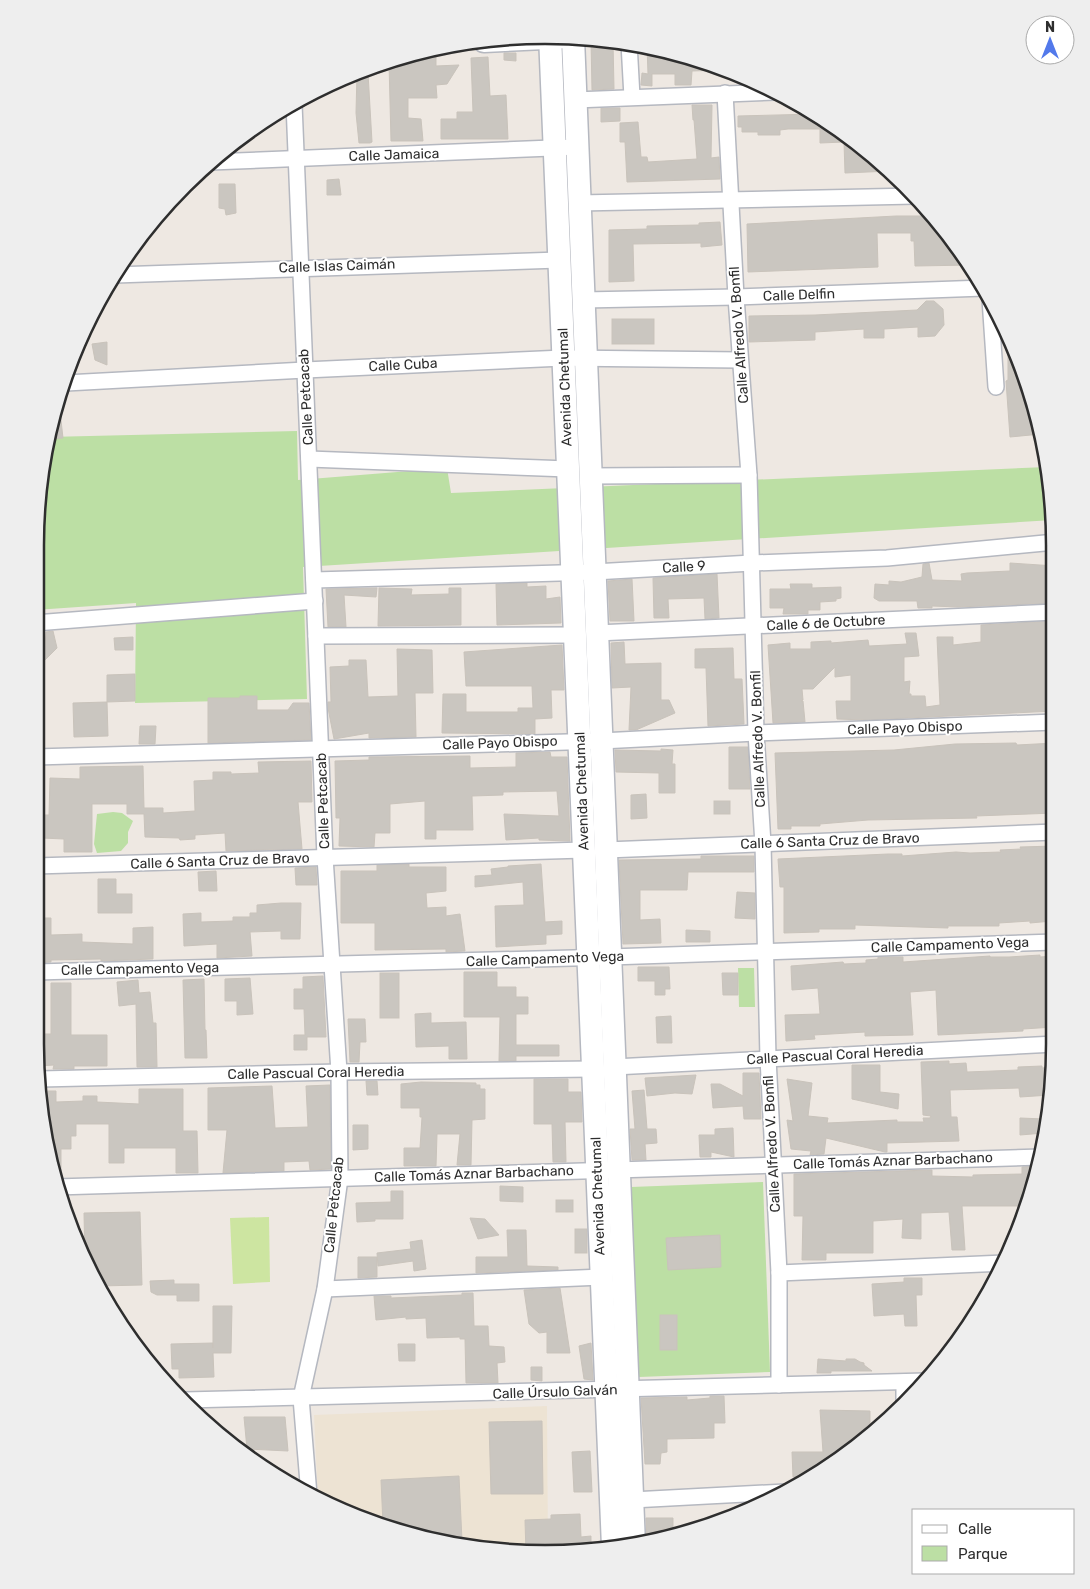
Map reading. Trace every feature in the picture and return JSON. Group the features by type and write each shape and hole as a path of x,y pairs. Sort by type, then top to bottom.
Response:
{"main road":[{"name":"Avenida Chetumal","path":"556,44 555,148 559,260 575,358 590,476 594,572 586,634 617,1390 613,1541"},
{"name":"Avenida Chetumal","path":"573,45 583,300 575,358 568,469 572,572 586,634"},
{"name":"Avenida Chetumal","path":"608,1170 602,1277 632,1500 634,1537"}],"street":[{"path":"630,51 632,97"},
{"path":"575,100 761,93"},
{"name":"Calle Alfredo V. Bonfil","path":"725,94 736,297 749,475 756,733 763,844 768,1058 780,1273 780,1385"},
{"name":"Calle Petcacab","path":"294,111 299,268 309,459 325,857 339,1072 340,1178 325,1290 302,1398 308,1486"},
{"name":"Calle Jamaica","path":"223,161 577,148"},
{"path":"580,203 904,196"},
{"name":"Calle Islas Caimán","path":"123,275 559,260"},
{"name":"Calle Delfin","path":"583,300 736,297 975,288"},
{"path":"991,316 996,388"},
{"name":"Calle Cuba","path":"70,383 575,358 740,360"},
{"path":"309,459 568,469"},
{"path":"590,476 749,475"},
{"name":"Calle 9","path":"314,580 594,572 887,558 1046,543"},
{"path":"44,622 315,600"},
{"name":"Calle 6 de Octubre","path":"316,636 586,634 1046,612"},
{"name":"Calle Payo Obispo","path":"44,757 590,740 1046,722"},
{"name":"Calle 6 Santa Cruz de Bravo","path":"44,866 595,850 1046,832"},
{"name":"Calle Campamento Vega","path":"44,972 332,965 1046,942"},
{"name":"Calle Pascual Coral Heredia","path":"45,1079 604,1068 1046,1044"},
{"name":"Calle Tomás Aznar Barbachano","path":"65,1187 1033,1157"},
{"path":"780,1273 996,1263"},
{"path":"325,1290 602,1277"},
{"path":"904,1382 904,1393"},
{"name":"Calle Úrsulo Galván","path":"193,1400 914,1382"},
{"path":"632,1500 769,1493"}],"shaded area":[{"path":"547,1406 548,1545 512,1544 447,1536 384,1519 318,1491 314,1415"}],"green space":[{"path":"297,431 298,480 447,468 451,493 1040,467 1045,520 303,567 307,699 135,703 136,603 44,609 45,512 56,437"},
{"path":"122,813 133,821 128,832 128,843 121,851 97,853 94,844 97,814"},
{"path":"738,968 754,968 755,1007 739,1007"},
{"path":"763,1182 770,1372 639,1377 631,1187"},
{"path":"269,1217 270,1282 233,1284 230,1218"}],"building":[{"path":"591,46 613,48 614,89 592,90"},
{"path":"504,53 516,53 516,61 504,60"},
{"path":"647,54 707,70 692,71 691,85 675,85 675,74 652,74 652,86 641,85 642,73 648,74"},
{"path":"435,56 436,66 459,65 447,84 436,85 437,98 408,98 408,118 421,119 423,141 391,141 389,69"},
{"path":"488,57 490,96 506,95 508,139 441,139 441,119 457,119 457,112 473,112 471,58"},
{"path":"368,76 372,142 359,143 356,113 357,81"},
{"path":"692,105 712,105 711,158 719,157 720,179 627,182 625,142 620,142 620,123 638,122 641,157 647,157 648,162 697,159"},
{"path":"601,108 620,108 620,121 601,122"},
{"path":"801,114 843,142 820,143 820,129 780,130 780,135 758,135 758,132 742,132 742,127 738,127 738,116"},
{"path":"844,143 879,172 845,173"},
{"path":"339,179 341,195 327,195 327,180"},
{"path":"219,184 235,184 236,213 226,215 225,209 219,208"},
{"path":"923,216 961,265 915,266 914,241 911,241 911,233 877,233 878,267 748,272 747,224"},
{"path":"720,222 722,245 701,247 701,243 633,244 634,281 609,282 609,230 647,229 647,226 699,225 699,223"},
{"path":"926,301 934,301 943,309 944,325 935,336 918,337 918,327 884,329 884,338 864,338 864,329 815,332 815,340 749,342 749,316 917,310"},
{"path":"612,319 654,319 654,344 612,344"},
{"path":"107,342 107,365 95,360 92,344"},
{"path":"1008,353 1020,384 1034,435 1010,437 1006,381 1008,380"},
{"path":"61,417 63,438 55,438"},
{"path":"929,563 932,580 962,581 961,574 1010,571 1010,563 1046,565 1046,603 918,608 917,601 879,601 874,598 875,584 889,585 889,581 901,582 922,577 923,564"},
{"path":"717,574 719,618 705,619 704,598 668,599 669,618 654,618 653,578"},
{"path":"632,579 634,621 610,621 608,581"},
{"path":"527,583 527,587 546,586 546,599 560,597 561,623 497,625 496,584"},
{"path":"790,584 812,584 812,588 841,587 841,598 836,599 836,601 820,602 820,610 808,610 808,614 783,614 784,608 770,608 770,589 791,589"},
{"path":"377,588 376,597 344,595 346,627 328,627 326,589"},
{"path":"379,588 412,589 411,595 449,594 449,588 461,588 461,625 378,626"},
{"path":"1046,621 1046,711 865,720 837,719 836,701 851,701 851,675 835,677 835,667 813,689 802,689 803,700 801,701 803,701 805,722 773,723 768,645 790,643 790,649 811,649 811,642 831,641 831,643 868,640 869,646 907,644 905,633 916,633 919,656 904,657 904,682 910,681 909,694 911,696 925,696 926,707 940,705 937,637 953,637 953,645 981,642 981,625"},
{"path":"53,631 57,648 44,661 46,632"},
{"path":"133,637 133,650 115,650 114,638"},
{"path":"624,642 625,664 661,663 661,700 669,700 675,713 636,730 629,730 631,687 612,688 611,643"},
{"path":"562,645 564,690 551,690 552,718 535,719 535,734 442,733 443,694 466,694 466,712 518,712 518,708 533,708 532,686 466,686 464,652"},
{"path":"733,648 734,679 742,679 744,724 708,726 706,668 695,668 695,649"},
{"path":"397,649 432,650 433,693 415,693 416,737 369,738 369,733 334,739 328,708 328,702 331,702 330,667 349,666 349,660 366,660 368,697 398,696"},
{"path":"135,674 135,701 107,702 107,675"},
{"path":"240,696 257,696 257,710 288,710 293,703 309,703 311,740 208,743 208,698 240,698"},
{"path":"107,702 108,736 74,737 73,703"},
{"path":"140,726 156,726 155,744 139,744"},
{"path":"1046,743 1046,813 976,816 977,818 868,820 820,824 820,826 791,826 791,829 778,829 775,753 894,750 955,744"},
{"path":"729,747 748,747 750,789 729,789"},
{"path":"661,749 673,750 672,764 675,764 675,793 659,793 659,773 616,772 615,750 661,751"},
{"path":"550,752 551,757 567,757 570,841 539,840 539,838 506,840 504,814 559,816 557,791 503,792 503,795 472,796 473,830 436,830 436,839 425,839 425,801 390,804 390,833 375,833 374,847 339,846 340,818 336,818 335,761 369,760 369,757 470,756 470,768 516,767 516,753"},
{"path":"311,761 312,802 298,802 302,849 226,851 225,833 195,835 195,839 180,840 179,838 145,837 144,814 127,814 127,804 92,804 92,852 64,852 64,839 44,838 44,815 49,815 50,778 80,779 80,767 143,766 144,808 163,808 163,813 195,811 194,781 213,780 213,772 231,772 231,774 259,773 258,762"},
{"path":"646,794 647,818 631,819 631,795"},
{"path":"714,801 730,801 730,814 714,814"},
{"path":"1046,846 1046,922 999,923 999,926 948,926 948,928 855,925 855,929 819,929 819,932 784,933 784,887 780,887 778,859 888,854 902,854 902,856 956,852 1001,852 1000,850 1021,849 1020,847"},
{"path":"701,856 754,856 754,872 688,872 687,890 640,890 640,920 660,919 661,943 623,944 619,860 701,859"},
{"path":"409,864 409,867 446,867 446,891 426,893 427,908 446,907 446,916 460,914 465,951 446,952 446,949 375,950 375,923 341,923 341,871 377,871 377,865"},
{"path":"541,864 545,922 562,921 562,934 546,935 546,944 496,947 495,906 524,905 523,882 475,887 475,876 492,875 491,869"},
{"path":"316,867 317,885 296,885 295,868"},
{"path":"216,871 217,891 199,891 198,872"},
{"path":"98,879 116,879 116,894 132,894 132,913 98,913"},
{"path":"737,892 755,893 755,919 735,918"},
{"path":"301,903 300,939 281,939 281,931 250,932 252,956 217,958 217,944 184,946 183,914 201,913 201,922 233,921 233,917 250,917 250,913 257,913 257,905"},
{"path":"44,918 51,918 51,935 82,934 82,942 133,944 133,928 153,927 153,959 51,960 51,962 44,962"},
{"path":"686,930 710,931 710,942 686,942"},
{"path":"1040,955 1040,957 1046,957 1046,1028 1023,1029 1023,1031 938,1035 936,990 910,992 913,1035 865,1036 865,1032 814,1035 815,1039 786,1041 785,1015 820,1014 818,988 792,990 791,966 843,962 844,964 866,963 866,960 878,959 878,957 903,957 903,962 990,956"},
{"path":"638,967 669,967 670,989 665,989 665,995 655,995 655,981 638,981"},
{"path":"464,972 497,972 497,987 516,987 516,997 528,997 528,1014 516,1014 516,1045 559,1045 559,1056 516,1056 516,1061 499,1061 500,1017 464,1017"},
{"path":"380,973 399,973 399,1018 380,1018"},
{"path":"722,973 738,973 738,995 723,995"},
{"path":"323,976 326,1037 307,1037 307,1050 294,1050 294,1035 305,1035 304,1009 294,1009 294,989 303,989 303,977"},
{"path":"250,978 253,1014 237,1015 237,1001 225,1001 225,979"},
{"path":"204,979 207,1058 185,1058 183,980"},
{"path":"138,980 139,993 150,992 153,1023 156,1023 157,1067 137,1067 136,1004 119,1006 117,982"},
{"path":"51,983 71,983 71,1035 107,1035 107,1066 74,1066 74,1069 53,1069 54,1065 45,1066 44,1034 51,1034"},
{"path":"431,1013 431,1023 466,1022 467,1059 449,1059 449,1046 416,1047 415,1014"},
{"path":"671,1016 672,1043 657,1043 656,1017"},
{"path":"348,1019 365,1019 366,1042 360,1042 359,1062 350,1062"},
{"path":"949,1061 949,1064 966,1063 967,1072 1018,1070 1018,1067 1042,1066 1042,1068 1045,1068 1043,1095 1020,1097 1019,1088 950,1090 951,1117 957,1117 959,1141 887,1143 887,1152 885,1152 826,1138 824,1154 810,1155 811,1151 791,1149 787,1120 793,1121 787,1079 812,1083 808,1116 828,1118 827,1123 897,1120 897,1122 924,1122 923,1118 930,1118 931,1116 923,1115 921,1062"},
{"path":"852,1065 880,1065 880,1092 899,1094 898,1109 852,1099"},
{"path":"743,1073 759,1073 761,1119 744,1119 743,1106 713,1108 711,1084 720,1084 743,1096"},
{"path":"696,1075 692,1094 675,1093 647,1096 645,1078"},
{"path":"534,1079 568,1079 568,1092 581,1092 582,1122 565,1122 566,1162 553,1162 552,1124 534,1124"},
{"path":"366,1081 377,1081 378,1095 367,1095"},
{"path":"421,1082 476,1083 476,1085 480,1085 480,1089 485,1089 485,1119 472,1120 471,1165 457,1165 460,1134 437,1134 436,1166 404,1166 404,1148 420,1148 422,1117 420,1117 420,1108 401,1108 401,1084"},
{"path":"330,1085 331,1169 310,1170 309,1161 284,1162 284,1171 223,1173 227,1130 208,1130 208,1088 272,1086 275,1128 308,1127 306,1086"},
{"path":"139,1089 183,1089 183,1131 197,1131 198,1173 176,1173 176,1148 124,1148 124,1163 109,1163 109,1124 76,1124 76,1136 71,1136 71,1149 61,1149 61,1174 53,1142 46,1091 56,1091 56,1102 83,1101 83,1096 97,1096 97,1102 139,1104"},
{"path":"644,1090 647,1129 656,1129 657,1143 645,1144 646,1160 632,1160 630,1129 635,1129 632,1091"},
{"path":"1020,1118 1041,1119 1038,1133 1020,1135"},
{"path":"353,1125 368,1125 368,1149 353,1150"},
{"path":"733,1128 734,1157 711,1152 711,1157 700,1157 699,1135 715,1135 715,1129"},
{"path":"1031,1166 1020,1206 962,1206 965,1250 952,1250 949,1212 921,1213 921,1239 902,1238 903,1219 873,1221 873,1253 826,1253 826,1260 802,1260 803,1216 794,1216 794,1174 932,1170 932,1176 973,1177 973,1175 1022,1174 1022,1167"},
{"path":"500,1186 523,1187 523,1202 500,1201"},
{"path":"391,1191 403,1191 403,1219 375,1219 375,1221 357,1222 356,1203 391,1202"},
{"path":"556,1200 573,1200 573,1212 556,1212"},
{"path":"140,1212 142,1285 106,1286 85,1242 84,1213"},
{"path":"470,1218 485,1219 499,1235 478,1239"},
{"path":"575,1229 587,1229 587,1253 575,1253"},
{"path":"507,1230 526,1230 527,1266 558,1267 558,1270 476,1273 476,1257 508,1257"},
{"path":"720,1235 721,1267 668,1270 666,1238"},
{"path":"422,1240 426,1269 414,1271 413,1261 378,1266 377,1253 411,1249 410,1242"},
{"path":"358,1257 377,1257 377,1277 358,1278"},
{"path":"904,1278 922,1278 922,1295 916,1295 917,1326 905,1326 904,1314 874,1316 872,1284 904,1282"},
{"path":"174,1280 174,1284 199,1284 199,1301 177,1301 177,1295 157,1295 151,1292 150,1281"},
{"path":"560,1288 570,1353 547,1353 547,1332 539,1333 529,1324 524,1290"},
{"path":"462,1293 473,1293 474,1326 488,1326 489,1346 504,1347 505,1362 497,1363 498,1383 466,1383 465,1339 460,1339 460,1337 427,1338 426,1318 406,1319 406,1317 376,1320 374,1296 391,1296 391,1298 462,1295"},
{"path":"213,1306 232,1306 231,1353 213,1353 214,1377 179,1378 179,1369 172,1369 171,1344 213,1343"},
{"path":"660,1315 677,1315 677,1350 660,1350"},
{"path":"591,1343 593,1380 584,1379 579,1346"},
{"path":"398,1344 415,1344 415,1361 399,1361"},
{"path":"818,1359 846,1361 846,1359 855,1359 864,1363 872,1371 817,1373"},
{"path":"531,1367 542,1367 542,1381 531,1380"},
{"path":"710,1396 724,1396 725,1423 714,1423 714,1438 667,1439 667,1452 661,1453 660,1464 645,1464 641,1398 687,1397 687,1400 710,1398"},
{"path":"820,1410 870,1411 870,1425 823,1461 798,1477 793,1477 792,1452 823,1452"},
{"path":"244,1417 285,1417 288,1451 250,1449 247,1447"},
{"path":"542,1421 543,1494 491,1494 489,1422"},
{"path":"590,1451 592,1492 574,1492 572,1452"},
{"path":"459,1476 462,1538 383,1519 381,1480"},
{"path":"580,1514 581,1537 591,1536 591,1543 526,1544 525,1520 551,1519 551,1515"},
{"path":"646,1518 673,1518 673,1528 662,1529 662,1531 647,1535"}]}
